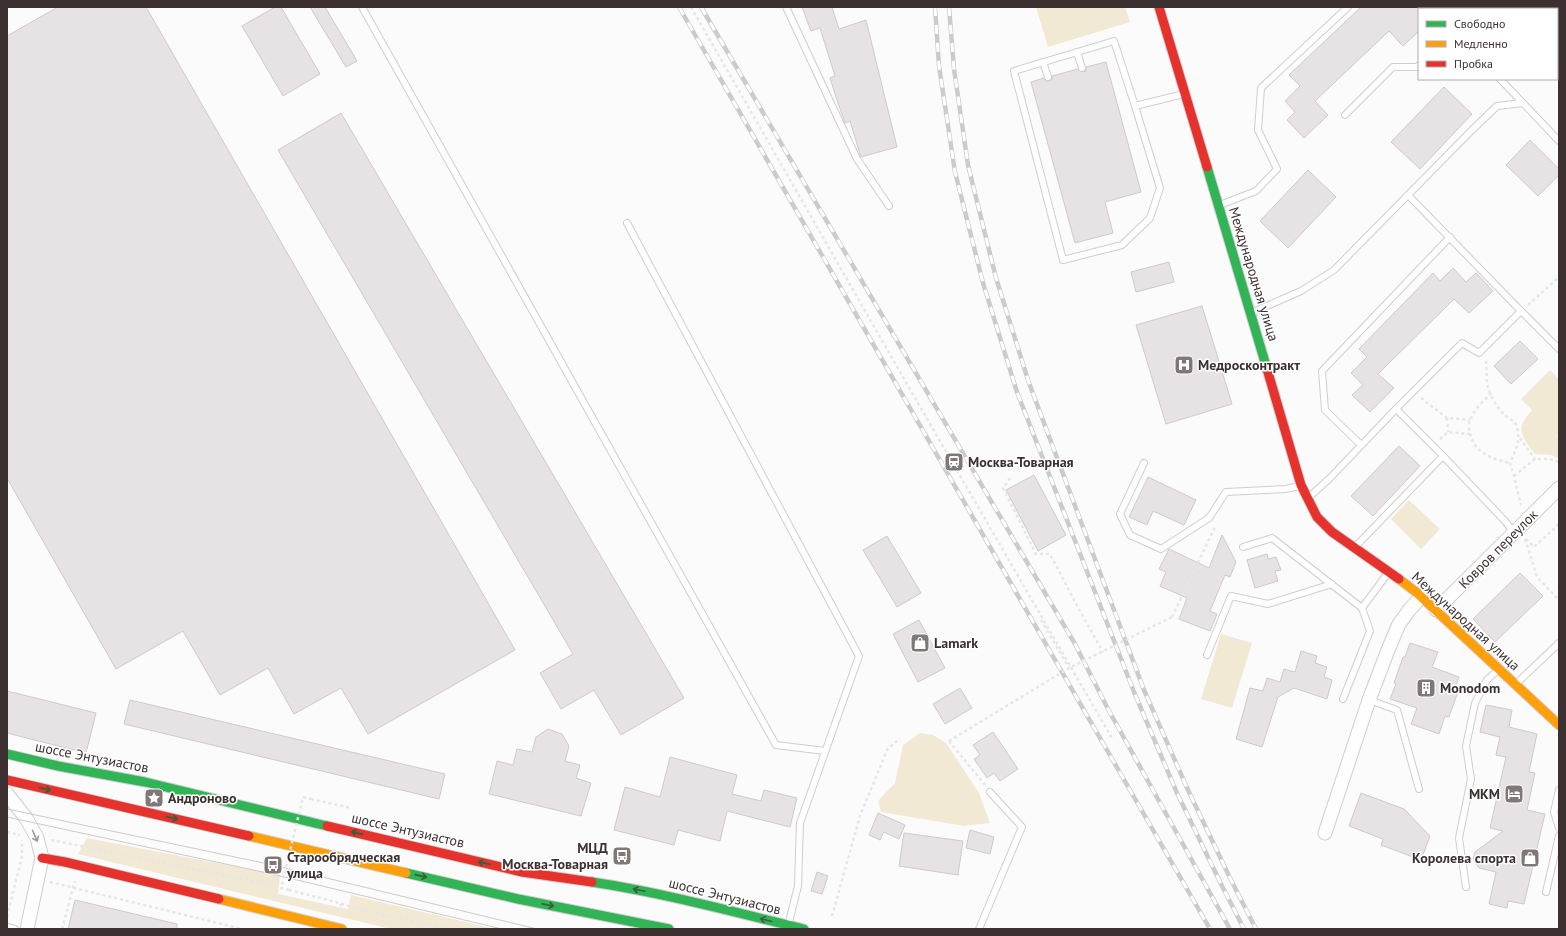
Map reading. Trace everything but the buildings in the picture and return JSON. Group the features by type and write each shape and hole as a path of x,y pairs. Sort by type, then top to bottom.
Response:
{"main road":[{"name":"Международная улица","path":"1159,7 1301,485 1317,517 1332,532 1355,547 1421,597 1559,725"},
{"name":"шоссе Энтузиастов","path":"7,754 58,766 145,782 522,872 625,887 673,897 804,929"},
{"path":"7,780 518,899 669,929"},
{"path":"42,858 65,862 342,929"}],"street":[{"name":"Ковров переулок","path":"1436,610 1521,536 1559,488"},
{"path":"1325,833 1369,700 1399,624 1421,597"},
{"path":"7,794 26,818 37,838 42,858 27,929"}],"lane":[{"path":"362,7 776,745 825,751"},
{"path":"786,7 857,160 889,206"},
{"path":"1219,206 1256,191 1277,169 1258,130 1261,88 1348,7"},
{"path":"1114,41 1160,188 1150,218 1122,245 1063,260 1014,71 1043,62 1114,41"},
{"path":"1077,52 1082,68"},
{"path":"1043,62 1048,77"},
{"path":"1345,115 1393,66 1418,66"},
{"path":"1501,80 1559,141"},
{"path":"1135,106 1185,94"},
{"path":"1251,313 1302,291 1334,270 1497,106 1523,103"},
{"path":"1408,195 1559,349"},
{"path":"627,223 858,656 800,823 798,886 788,925"},
{"path":"1361,445 1325,410 1322,370 1450,237"},
{"path":"1307,498 1329,479 1462,343 1479,352 1521,311"},
{"path":"1396,409 1521,536"},
{"path":"1355,547 1443,456"},
{"path":"1144,463 1120,514 1130,534 1161,549 1209,518 1226,492 1285,489 1301,485"},
{"path":"1243,547 1272,538 1362,608 1370,631 1343,699"},
{"path":"1362,608 1389,572"},
{"path":"1208,656 1231,596 1268,604 1332,584"},
{"path":"1515,684 1559,642"},
{"path":"1466,887 1459,838 1471,779 1466,746 1475,703 1487,680 1499,669"},
{"path":"1369,700 1397,710 1419,789"},
{"path":"1559,790 1554,812 1559,828"},
{"path":"979,929 1022,827 990,792"},
{"path":"1546,892 1559,836"},
{"path":"7,927 15,929"}],"path":[{"path":"691,7 911,391 1114,740"},
{"path":"1521,311 1559,277"},
{"path":"1484,348 1488,387 1500,411 1508,419 1515,422 1520,438 1535,459"},
{"path":"1414,392 1447,418 1470,420"},
{"path":"1491,393 1477,409 1470,420 1470,434 1472,441 1480,452 1494,459 1510,463"},
{"path":"1447,418 1448,432"},
{"path":"1433,446 1448,432 1470,434"},
{"path":"1520,438 1510,463 1521,505"},
{"path":"1514,476 1535,459 1550,459 1559,462"},
{"path":"1010,478 1003,488 1036,554 1050,554 1103,652"},
{"path":"1521,536 1534,547 1559,524"},
{"path":"990,792 949,740 1069,668 1172,617 1215,526"},
{"path":"1521,536 1530,533"},
{"path":"1521,536 1537,577 1559,600"},
{"path":"1041,620 1069,668"},
{"path":"832,916 860,816 887,750 900,738"},
{"path":"351,808 303,796 281,888 355,908 447,929"},
{"path":"7,917 22,856 22,835"},
{"path":"54,841 268,884 273,896 280,898"},
{"path":"47,881 242,929"},
{"path":"62,929 75,881"},
{"path":"330,910 337,911 341,904"}],"shaded area":[{"path":"1036,7 1125,7 1130,22 1048,47"},
{"path":"1550,370 1559,379 1559,437 1553,432 1559,438 1559,459 1551,455 1535,454 1523,437 1521,428 1526,417 1532,410 1521,399"},
{"path":"1409,500 1440,529 1421,549 1391,519"},
{"path":"1221,634 1252,643 1232,708 1201,699"},
{"path":"920,733 933,735 946,743 979,793 990,823 964,826 881,812 878,801 895,783 903,745"},
{"path":"87,838 280,875 278,894 348,909 351,895 495,929 391,929 78,854"}],"tram line":[{"path":"7,809 273,865 537,929"},
{"path":"7,817 272,874 502,929"}],"railway":[{"path":"679,7 1210,929"},
{"path":"701,7 1075,644 1108,709 1230,929"},
{"path":"935,7 939,66 955,172 983,283 1017,392 1134,692 1177,793 1244,929"},
{"path":"949,7 954,69 968,165 996,278 1029,383 1144,690 1188,790 1256,929"}],"traffic: fast":[{"path":"1207,167 1267,369"},
{"path":"7,754 58,766 145,782 327,826"},
{"path":"406,873 518,899 669,929"},
{"path":"592,882 672,897 804,929"}],"traffic: slow":[{"path":"1399,579 1416,592 1559,725"},
{"path":"249,836 406,873"},
{"path":"219,899 342,929"}],"traffic: jam":[{"path":"1159,7 1207,167"},
{"path":"1267,369 1301,485 1317,517 1332,532 1399,579"},
{"path":"7,780 249,836"},
{"path":"327,826 522,872 592,882"},
{"path":"42,858 65,862 219,899"}],"place":[{"name":"Медросконтракт","path":"1184,365"},
{"name":"Москва-Товарная","path":"954,462"},
{"name":"Lamark","path":"920,643"},
{"name":"Monodom","path":"1426,688"},
{"name":"МКМ","path":"1514,794"},
{"name":"Андроново","path":"154,798"},
{"name":"МЦД Москва-Товарная","path":"622,856"},
{"name":"Королева спорта","path":"1530,858"},
{"name":"Старообрядческая улица","path":"273,865"}]}
